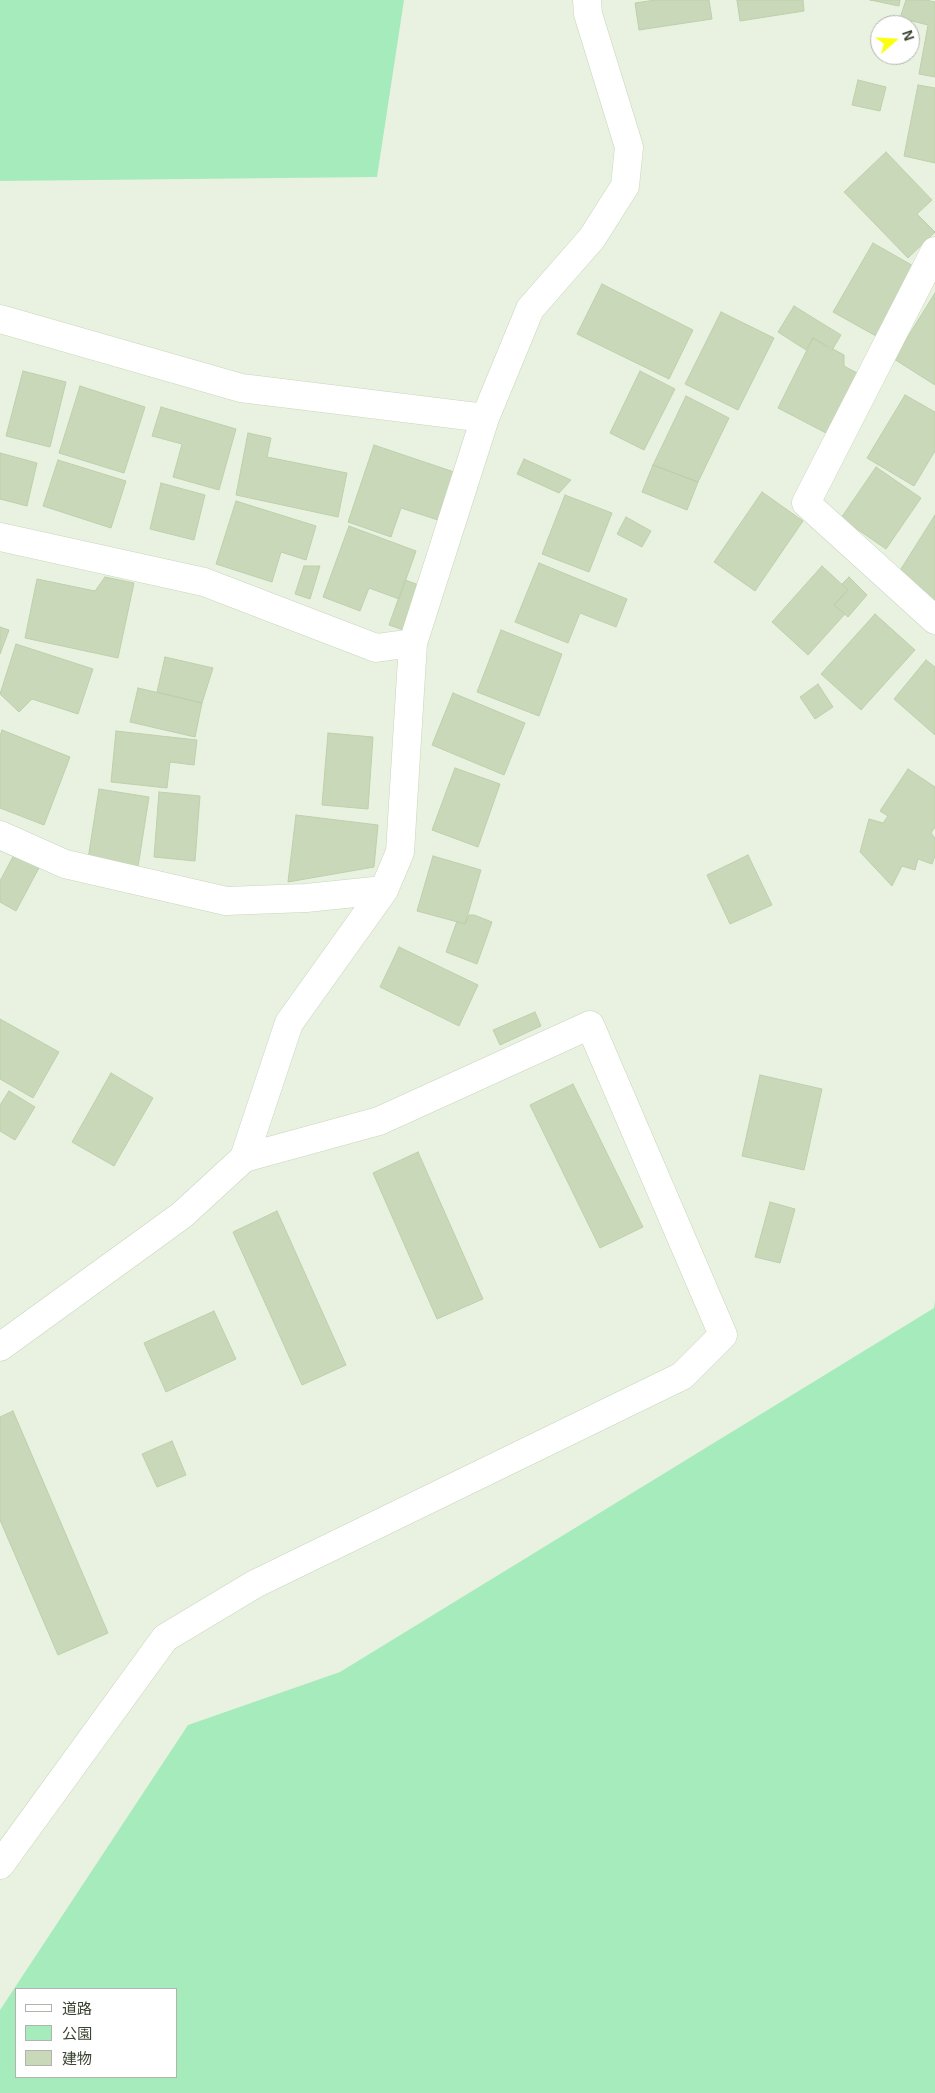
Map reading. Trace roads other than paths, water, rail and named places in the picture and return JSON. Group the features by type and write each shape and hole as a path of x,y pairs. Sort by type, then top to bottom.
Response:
{"street":[{"path":"244,1158 290,1023 384,890 400,852 413,643 485,418 530,309 592,238 625,186 630,147 588,14 587,0"},
{"path":"933,261 806,502 935,620"},
{"path":"0,319 241,388 485,418"},
{"path":"0,537 204,582 376,648 413,643"},
{"path":"0,835 65,864 226,901 306,898 384,890"},
{"path":"0,1347 182,1215 244,1158 379,1121 590,1025 723,1335 682,1376 255,1584 165,1638 0,1866"}]}
